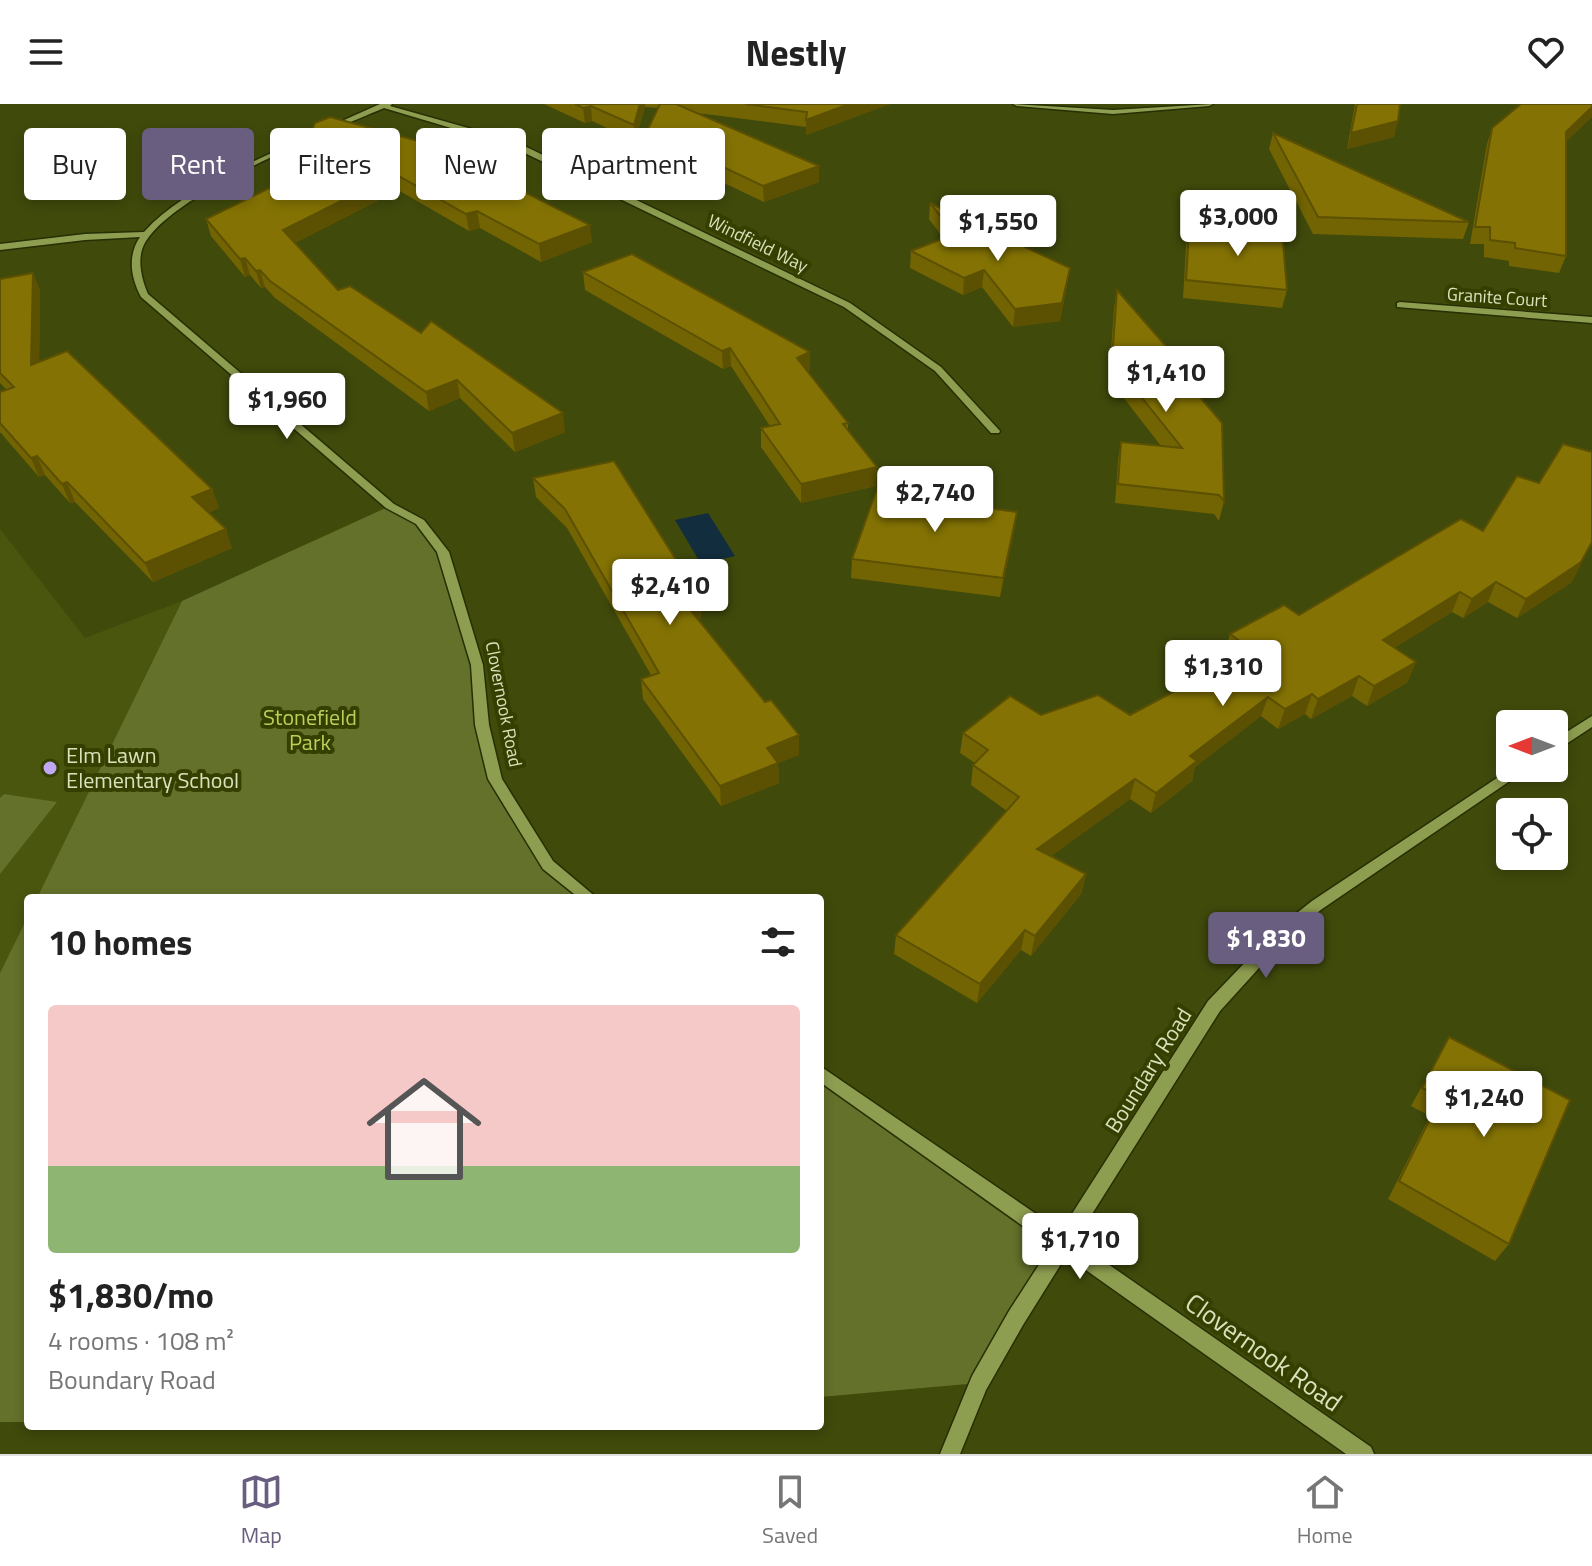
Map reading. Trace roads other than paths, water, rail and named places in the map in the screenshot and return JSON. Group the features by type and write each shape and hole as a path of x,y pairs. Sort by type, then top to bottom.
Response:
{"street":[{"path":"1017,104 1113,112 1209,104"},
{"path":"0,247 85,237 148,234 187,198 386,105"},
{"name":"Windfield Way","path":"386,105 511,143 847,305 938,369 995,431"},
{"name":"Clovernook Road","path":"148,234 141,241 136,267 144,295 390,506 420,522 443,552 477,665 482,725 495,779 548,865 584,894"},
{"name":"Granite Court","path":"1400,305 1592,320"},
{"path":"1568,737 1592,721"},
{"name":"Boundary Road","path":"950,1454 979,1383 1214,1006 1283,932 1317,905 1501,782"},
{"name":"Clovernook Road","path":"824,1076 1364,1454"}],"water":[{"path":"708,513 735,556 701,564 675,520"}],"place":[{"name":"Elm Lawn Elementary School","path":"50,768"}],"park label":[{"name":"Stonefield Park","path":"310,730"}]}
